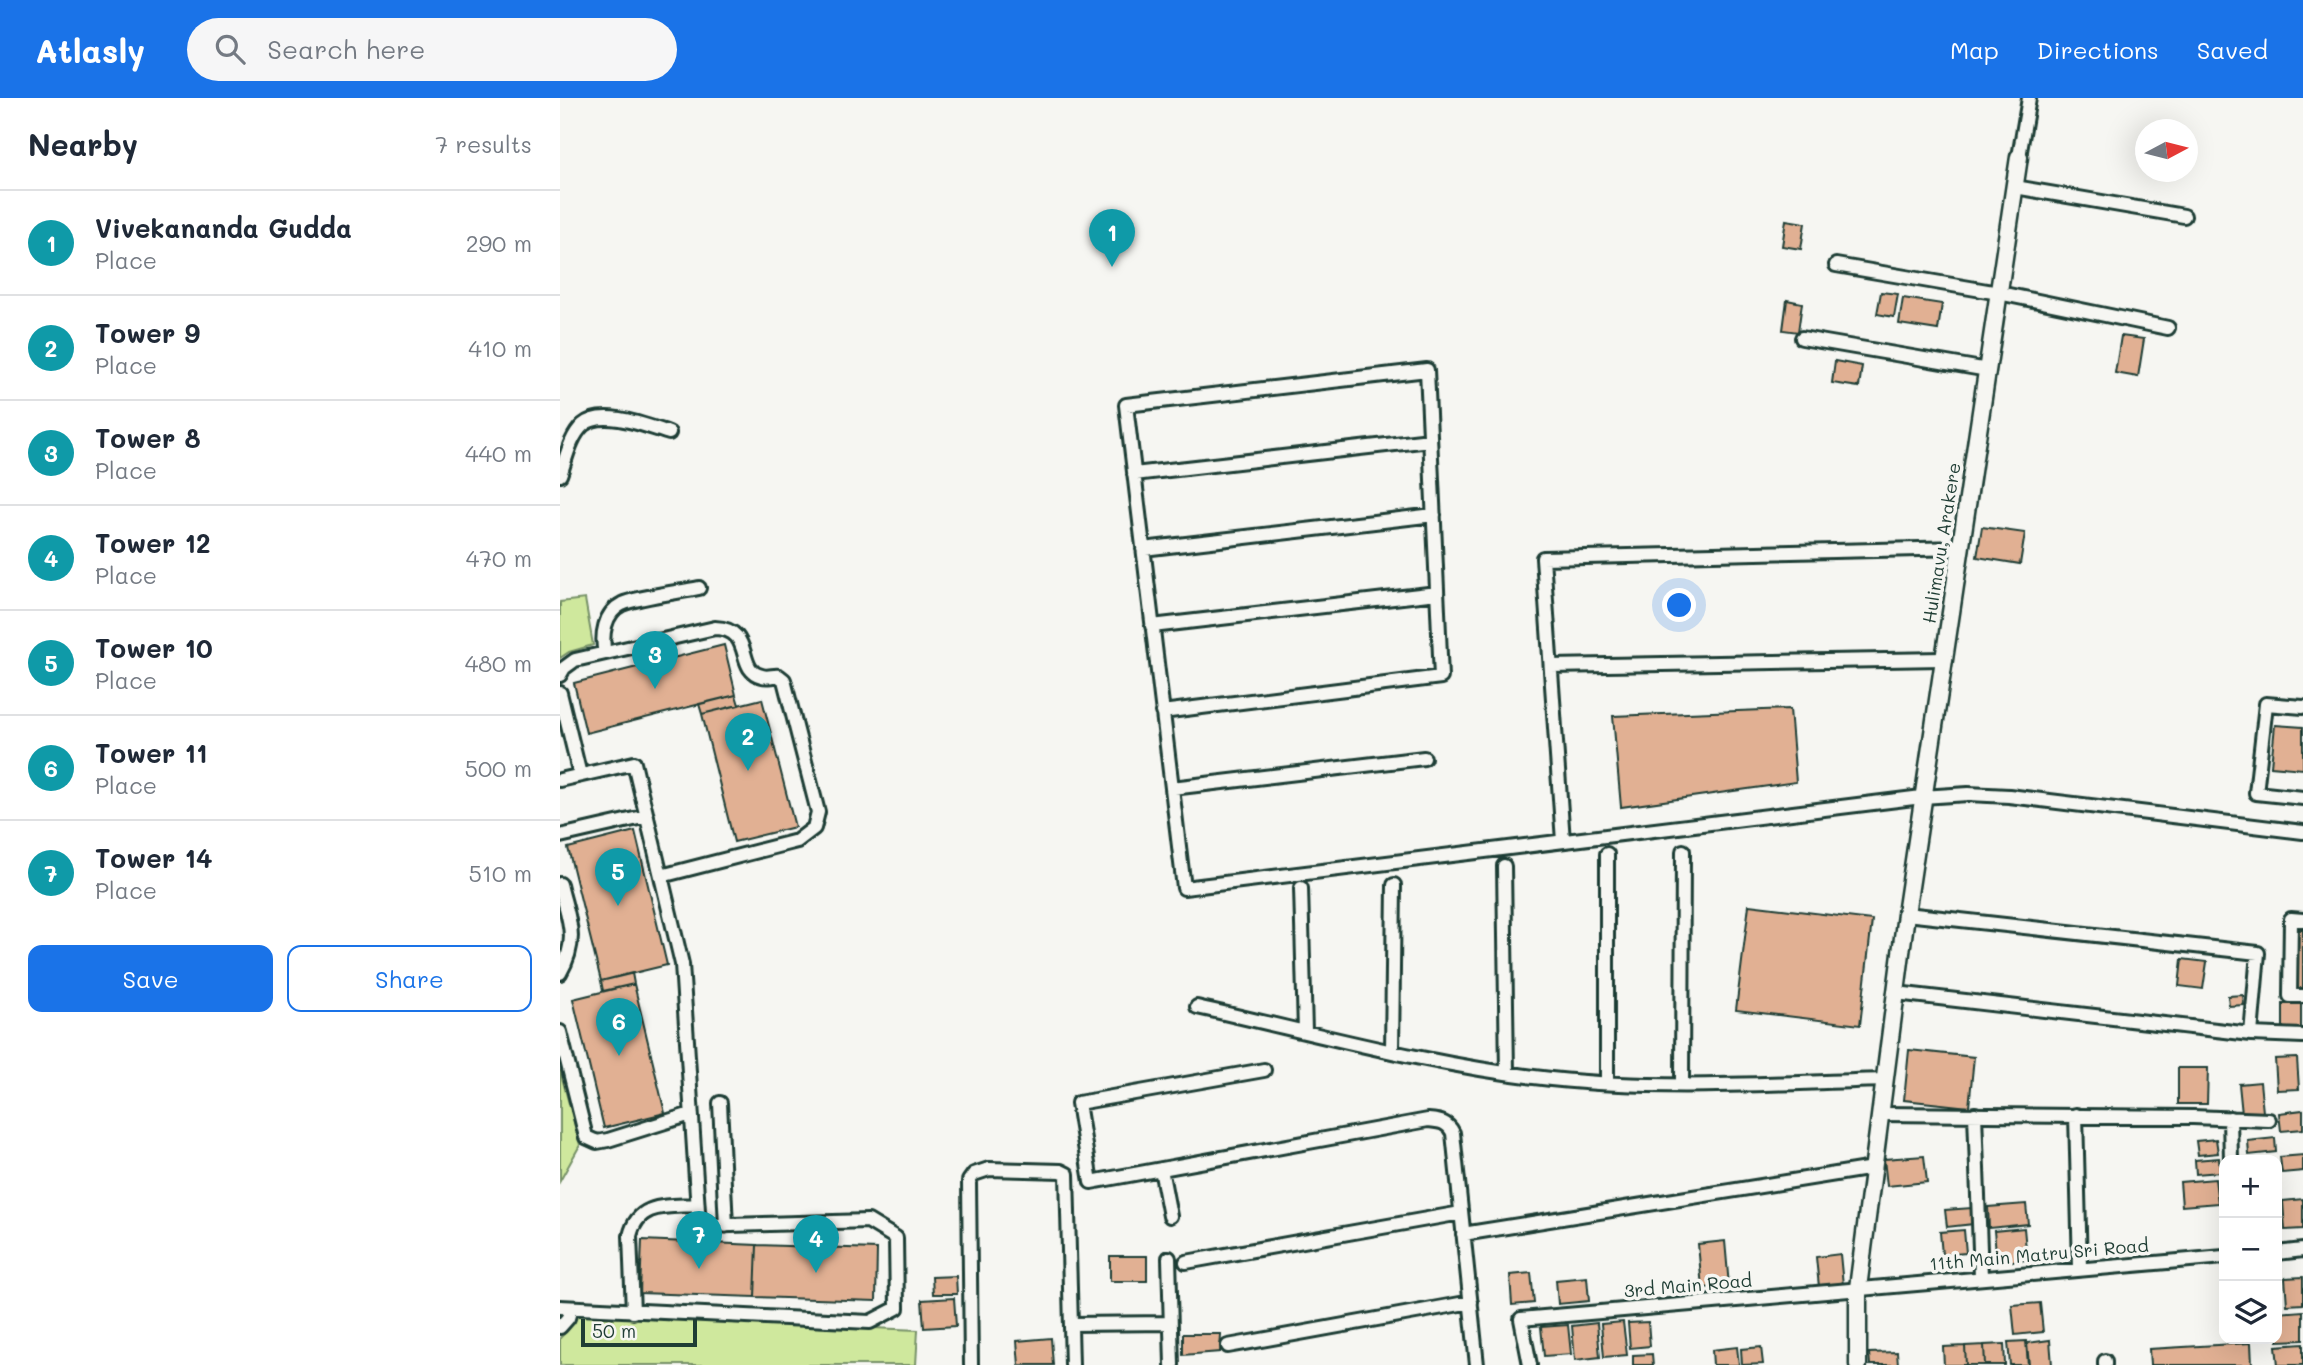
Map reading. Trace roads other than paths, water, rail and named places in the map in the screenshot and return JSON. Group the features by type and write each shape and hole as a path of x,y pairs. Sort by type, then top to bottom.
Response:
{"street":[{"name":"Hulimavu, Arakere","path":"1858,1365 1858,1288 1906,914 2028,98"},
{"path":"2015,187 2183,216"},
{"path":"1836,265 1999,293 2168,328"},
{"path":"1802,338 1988,370"},
{"path":"1163,712 1441,677 1427,370 1126,405 1184,888 1922,797 1968,794 2009,796 2303,832"},
{"path":"560,475 575,437 585,424 603,417 633,422 669,433"},
{"path":"1134,474 1430,440"},
{"path":"1143,550 1433,515"},
{"path":"1563,841 1543,558 1962,548"},
{"path":"605,653 604,629 611,614 623,604 699,588"},
{"path":"1152,626 1437,593"},
{"path":"560,675 564,668 575,660 723,628 737,635 742,641 748,664 754,672 762,676 779,676 784,680 818,812 814,828 797,841 661,877"},
{"path":"1551,666 1943,659"},
{"path":"560,693 580,775"},
{"path":"2303,707 2266,704 2256,793 2303,797"},
{"path":"1172,788 1424,758"},
{"path":"560,780 634,762 682,964 699,1226 868,1221 897,1238 897,1308 870,1322 566,1308 568,1318 560,1327"},
{"path":"560,836 647,816"},
{"path":"1682,1084 1683,851"},
{"path":"1607,854 1607,1082"},
{"path":"1504,866 1507,1073"},
{"path":"560,884 573,935 567,961 560,972"},
{"path":"1392,1051 1394,885"},
{"path":"1301,888 1305,1031"},
{"path":"1906,914 2258,953 2251,1034"},
{"path":"2303,920 2291,919 2290,996 2303,996"},
{"path":"1896,993 2251,1034 2303,1036"},
{"path":"1197,1007 1392,1051 1552,1079 1682,1084 1886,1080"},
{"path":"560,1032 586,1137 597,1142 608,1140 691,1114"},
{"path":"1264,1070 1078,1103 1091,1182 1428,1120 1441,1121 1450,1127 1453,1133 1477,1365"},
{"path":"720,1103 726,1226"},
{"path":"1880,1114 2269,1120"},
{"path":"1975,1114 1981,1277"},
{"path":"2076,1115 2080,1268"},
{"path":"2230,1118 2231,1155"},
{"path":"1463,1234 1873,1168"},
{"path":"1161,1169 1170,1216"},
{"path":"971,1365 969,1181 980,1171 1060,1171 1067,1174 1072,1365"},
{"path":"633,1312 630,1236 632,1226 640,1215 655,1207 697,1205"},
{"path":"1186,1262 1461,1213"},
{"path":"2282,1252 2303,1251"},
{"name":"11th Main Matru Sri Road","path":"1858,1288 2219,1257"},
{"path":"1169,1258 1171,1365"},
{"name":"3rd Main Road","path":"1530,1365 1521,1319 1858,1288"},
{"path":"1228,1346 1471,1302"},
{"path":"1072,1324 1170,1323"}],"place":[{"name":"Vivekananda Gudda","path":"1112,267"},
{"name":"Tower 8","path":"655,689"},
{"name":"Tower 9","path":"748,771"},
{"name":"Tower 10","path":"618,906"},
{"name":"Tower 11","path":"619,1056"},
{"name":"Tower 14","path":"699,1269"},
{"name":"Tower 12","path":"816,1273"}]}
